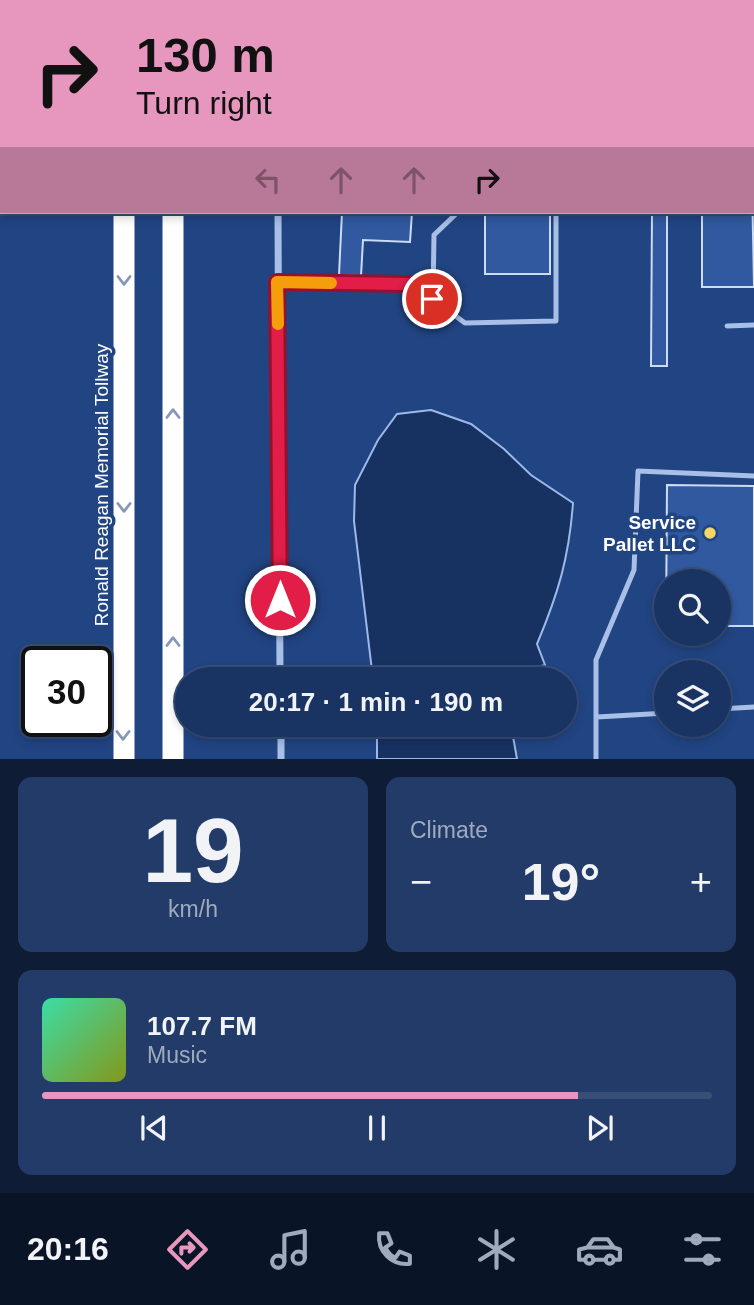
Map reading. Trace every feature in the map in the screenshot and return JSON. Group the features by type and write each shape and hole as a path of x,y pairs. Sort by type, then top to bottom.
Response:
{"highway":[{"name":"Ronald Reagan Memorial Tollway","path":"124,214 124,759"},
{"path":"173,214 173,759"}],"street":[{"path":"278,214 280,667"},
{"path":"281,737 281,759"}],"lane":[{"path":"432,299 434,235 456,214"},
{"path":"277,282 407,284 416,287 465,323 556,321 556,214"},
{"path":"727,326 754,325"},
{"path":"596,759 596,660 634,570 638,471 754,475"},
{"path":"731,708 754,707"},
{"path":"597,717 654,714"}],"water":[{"path":"431,410 471,424 504,449 531,475 573,503 569,541 561,575 537,644 545,665 372,667 354,521 355,485 378,440 397,414"},
{"path":"377,737 513,737 517,759 377,759"}],"building":[{"path":"342,214 412,214 410,242 363,240 361,276 339,275"},
{"path":"485,214 550,214 550,274 485,274"},
{"path":"652,214 667,214 667,366 651,366"},
{"path":"702,214 753,214 754,287 702,287"},
{"name":"Service Pallet LLC","path":"667,485 754,486 754,626 731,626 731,569 666,569"}],"slow traffic":[{"path":"278,324 277,282 331,283"}],"place":[{"name":"Service Pallet LLC","path":"710,533"}],"route":[{"path":"280,600 277,282 407,284 432,299"}]}
